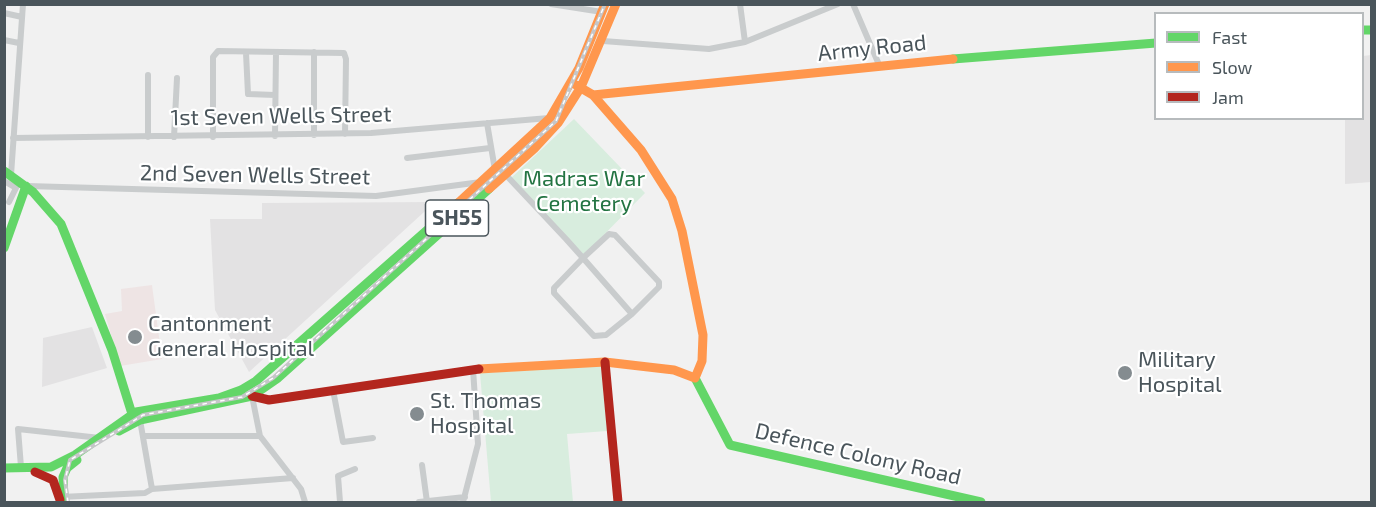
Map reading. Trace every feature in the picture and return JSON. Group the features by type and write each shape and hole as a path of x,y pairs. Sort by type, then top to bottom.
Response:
{"main road":[{"name":"SH55","path":"65,466 101,438 136,417 219,398 241,390 256,381 482,182 558,123 581,87 603,41 616,4"},
{"name":"SH55","path":"4,468 42,469 65,466 136,417 252,396 278,378 500,170 550,117 571,82 603,8"},
{"name":"Army Road","path":"593,95 1154,43"},
{"path":"252,396 268,400 473,369 605,362 674,370 695,378 702,361 703,335 678,215 653,167 593,95 571,82"},
{"path":"7,176 26,186 51,209 61,224 112,350 136,417"},
{"path":"4,248 11,203 26,186"},
{"path":"605,362 618,502"},
{"name":"Defence Colony Road","path":"695,378 730,445 981,502"},
{"path":"62,500 65,466"},
{"path":"21,467 48,476 53,480 62,500"}],"street":[{"path":"11,203 16,188 7,176 13,138 23,4"},
{"path":"551,4 603,8"},
{"path":"740,4 745,42"},
{"path":"603,41 709,49 745,42 838,4"},
{"path":"853,4 880,67"},
{"path":"4,13 22,17"},
{"path":"4,40 19,43"},
{"path":"275,136 276,52"},
{"path":"314,52 314,135"},
{"path":"213,137 214,53 341,52 345,56 345,134"},
{"path":"246,53 248,94 275,96"},
{"path":"148,75 148,137"},
{"path":"174,137 177,78"},
{"name":"1st Seven Wells Street","path":"13,138 345,134 394,132 550,117"},
{"path":"487,123 490,148 500,170 632,314"},
{"path":"407,158 490,148"},
{"name":"2nd Seven Wells Street","path":"26,186 376,196 482,182"},
{"path":"609,234 615,235 659,282 659,286 632,314 606,335 594,336 554,293 554,288 609,234"},
{"path":"600,337 600,346"},
{"path":"419,502 464,500 478,444 473,369"},
{"path":"333,390 343,442 373,438"},
{"path":"252,396 261,436 301,489 305,502"},
{"path":"136,417 144,436 152,489"},
{"path":"21,467 18,429 101,438"},
{"path":"144,436 261,436"},
{"path":"422,465 427,502"},
{"path":"340,502 338,476 355,469"},
{"path":"62,500 104,494 145,493 152,489 293,478"},
{"path":"104,494 104,502"}],"shaded area":[{"path":"1371,55 1371,182 1345,184 1345,120 1364,120 1364,56"},
{"path":"435,202 249,372 215,310 210,219 262,219 262,203"},
{"name":"Cantonment General Hospital","path":"152,285 162,359 120,366 105,314 122,311 121,289"},
{"path":"92,327 107,368 42,387 43,338"}],"green space":[{"name":"Madras War Cemetery","path":"574,119 645,193 583,256 511,178"},
{"path":"601,366 607,431 567,434 573,502 491,502 480,373"}],"railway":[{"path":"68,502 65,480 70,460 143,415 242,397 273,378 556,121 605,4"}],"traffic: fast":[{"path":"1364,30 1372,30"},
{"path":"953,59 1154,43"},
{"path":"4,171 33,192 61,224 112,350 132,414"},
{"path":"4,248 26,186"},
{"path":"119,431 140,420 252,396 278,378 489,189"},
{"path":"4,468 51,467 75,455 136,412 219,398 241,390 256,381 458,203"},
{"path":"695,378 730,445 981,502"},
{"path":"64,502 63,477 67,468 77,460"}],"traffic: slow":[{"path":"458,203 550,118 579,68 605,4"},
{"path":"489,189 534,149 558,123 581,87 616,4"},
{"path":"593,95 953,59"},
{"path":"576,85 593,95 641,150 672,199 682,231 703,335 702,361 695,378"},
{"path":"479,369 605,362 674,370 695,378"}],"traffic: jam":[{"path":"605,362 618,502"},
{"path":"252,396 269,400 479,369"},
{"path":"35,472 53,480 60,500"}],"place":[{"name":"Cantonment General Hospital","path":"135,337"},
{"name":"Military Hospital","path":"1125,373"},
{"name":"St. Thomas Hospital","path":"417,414"}]}
